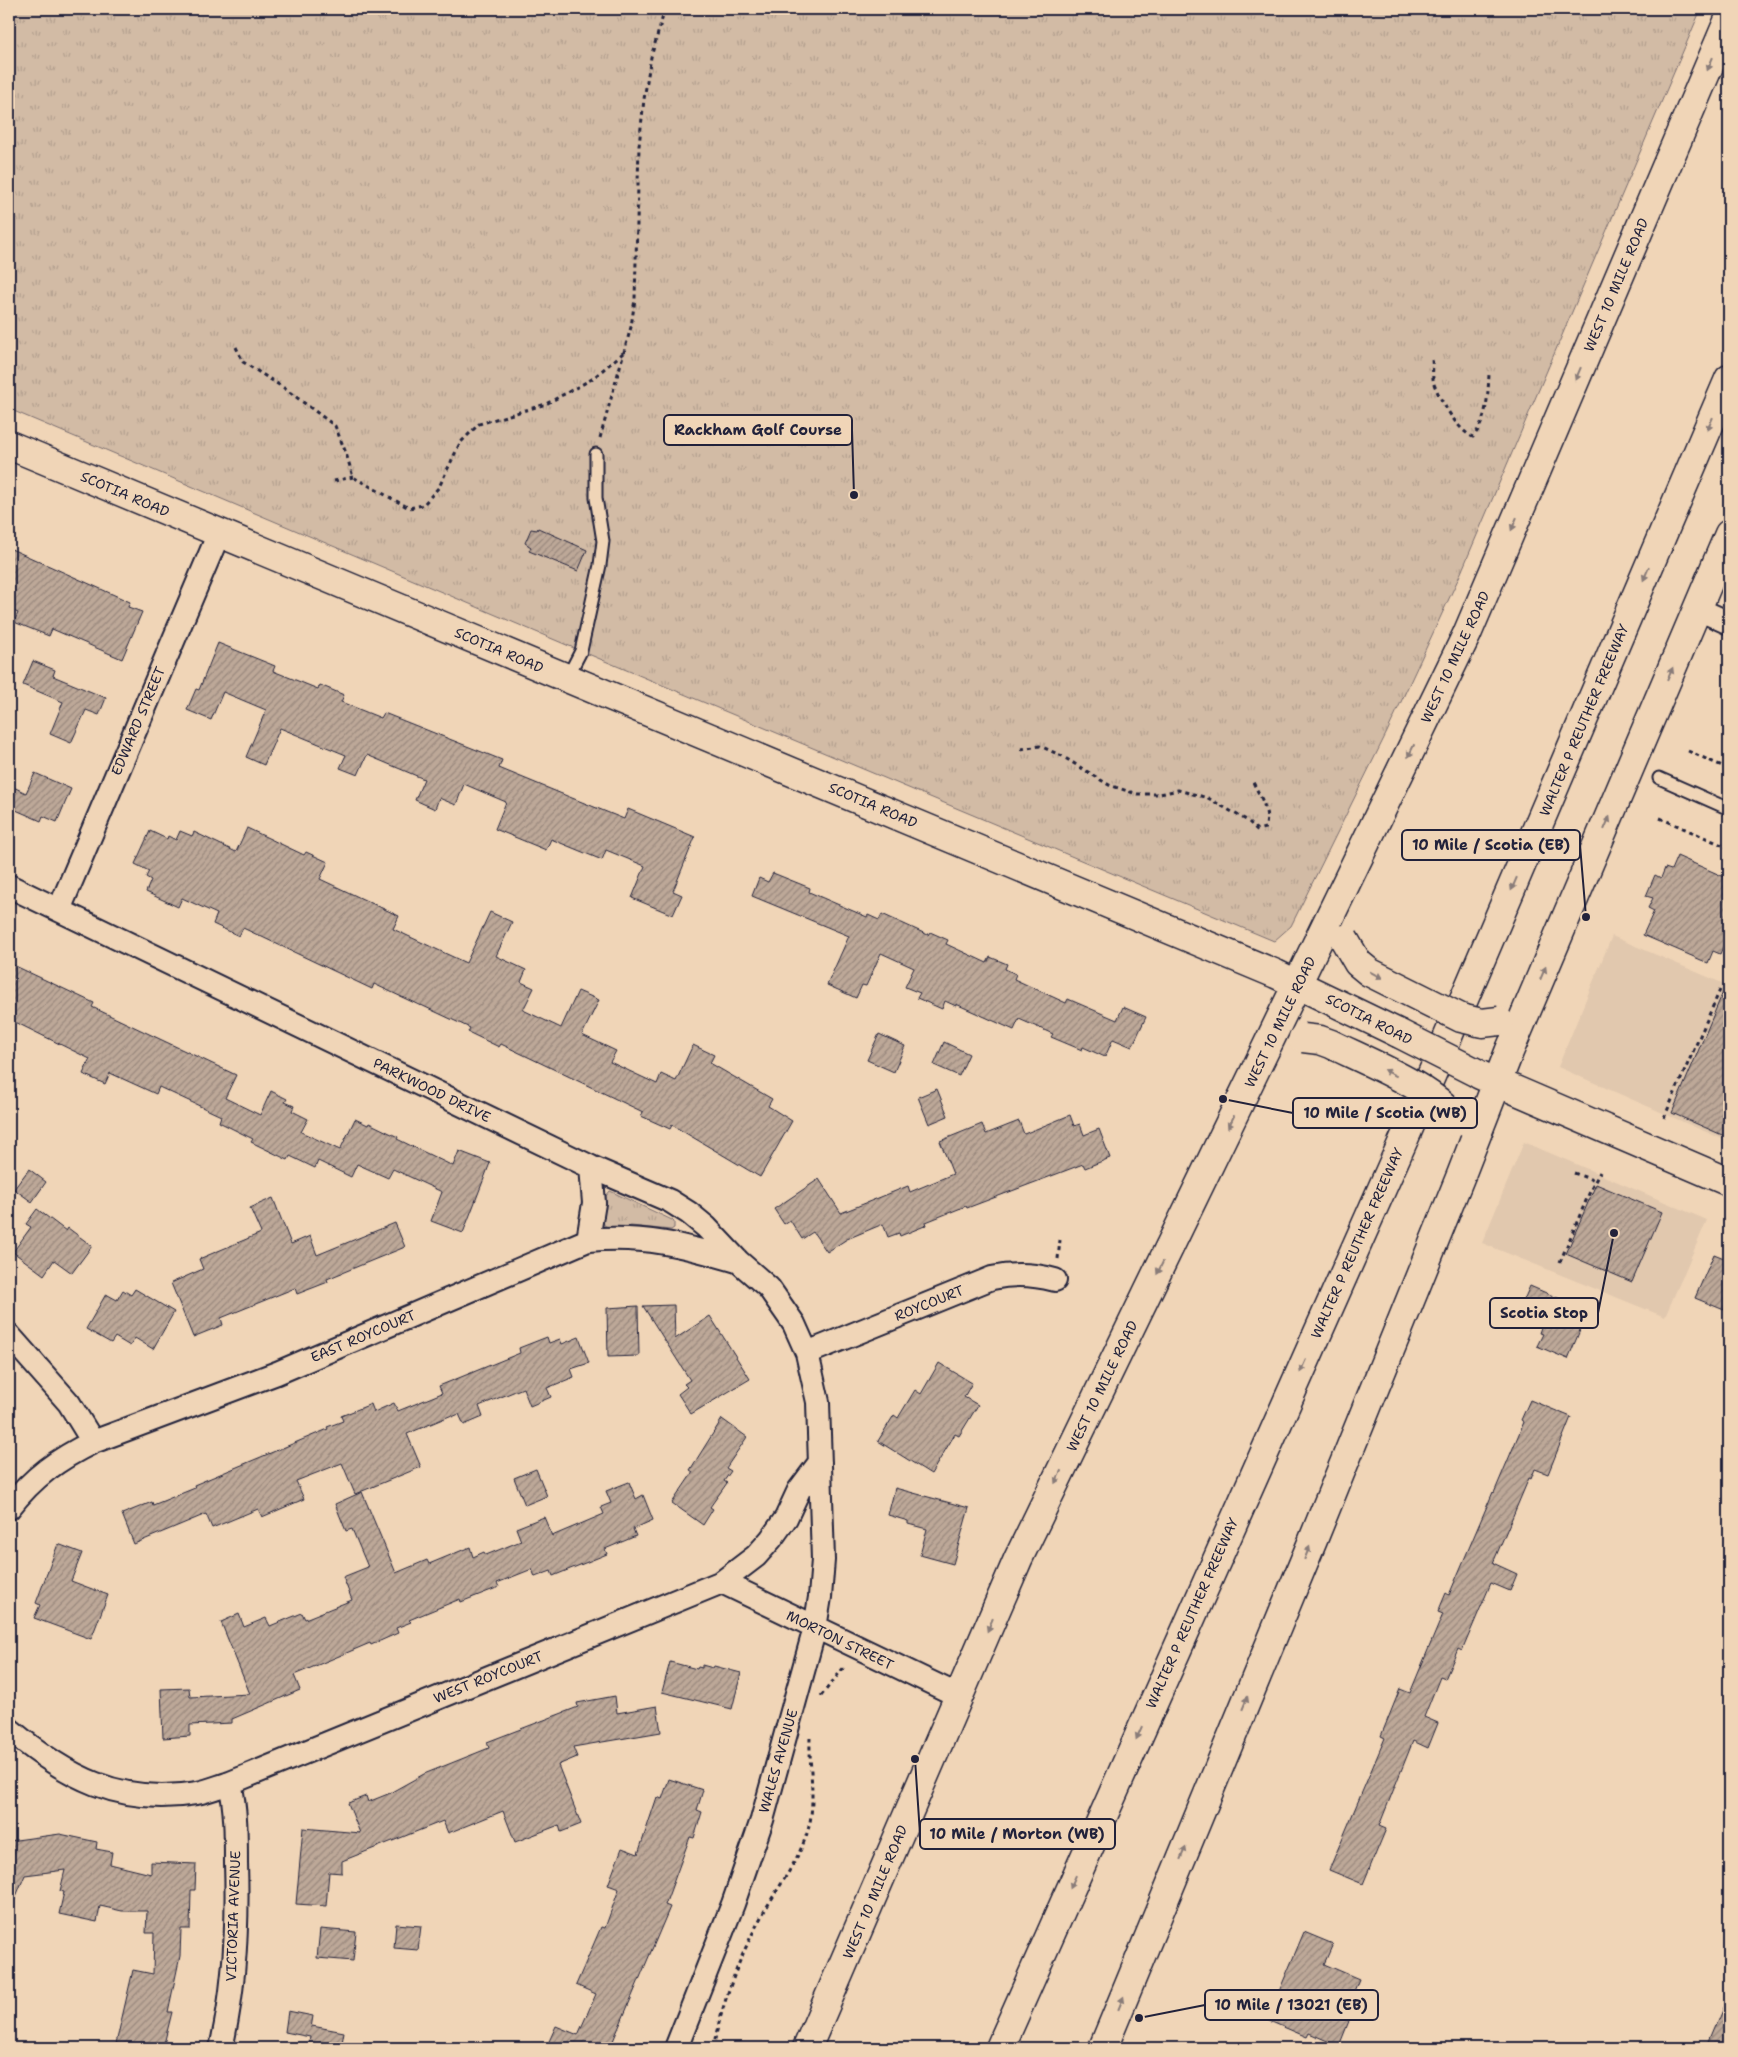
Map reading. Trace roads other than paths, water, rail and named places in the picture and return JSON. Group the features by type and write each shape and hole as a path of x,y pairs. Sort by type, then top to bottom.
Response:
{"main road":[{"name":"WEST 10 MILE ROAD","path":"808,2048 1018,1559 1267,1050 1310,989 1337,904 1467,634 1729,19"},
{"name":"WALTER P REUTHER FREEWAY","path":"1000,2048 1408,1130 1729,379"},
{"name":"SCOTIA ROAD","path":"9,445 1310,989 1487,1078 1729,1182"},
{"path":"1103,2048 1461,1174 1487,1078 1533,998 1729,534"},
{"path":"1337,904 1344,940 1358,963 1370,972 1461,1018 1482,1023 1500,1021 1514,1016 1533,998"},
{"path":"1267,1050 1276,1044 1303,1038 1320,1040 1417,1086 1441,1102 1456,1122 1462,1141 1461,1174"}],"street":[{"name":"EDWARD STREET","path":"59,910 218,533"},
{"path":"1698,609 1729,623"},
{"name":"PARKWOOD DRIVE","path":"9,886 591,1167 661,1197 689,1213 706,1227 738,1261 769,1288 794,1324 807,1352"},
{"path":"588,1240 594,1203 591,1167"},
{"name":"EAST ROYCOURT","path":"9,1508 25,1488 49,1466 69,1453 277,1373 588,1240 643,1238 681,1244 738,1261"},
{"name":"ROYCOURT","path":"807,1352 992,1278 1008,1274 1024,1274 1055,1280"},
{"path":"9,1335 69,1403 94,1442"},
{"path":"807,1352 818,1402 820,1462"},
{"name":"WEST ROYCOURT","path":"9,1729 56,1765 85,1780 121,1792 168,1796 199,1793 230,1783 722,1582 756,1556 771,1540 786,1518 800,1490 820,1462"},
{"name":"WALES AVENUE","path":"676,2048 734,1904 762,1820 815,1628 823,1560 820,1462"},
{"name":"MORTON STREET","path":"722,1582 959,1696"},
{"name":"VICTORIA AVENUE","path":"221,2048 232,1979 236,1934 235,1805 230,1783"}],"lane":[{"path":"567,678 580,651 600,566 603,541 596,498 596,454"},
{"path":"1659,778 1729,809"}],"place":[{"name":"Rackham Golf Course","path":"854,495"},
{"name":"10 Mile / Scotia (EB)","path":"1586,917"},
{"name":"10 Mile / Scotia (WB)","path":"1223,1099"},
{"name":"Scotia Stop","path":"1614,1233"},
{"name":"10 Mile / Morton (WB)","path":"915,1759"},
{"name":"10 Mile / 13021 (EB)","path":"1139,2018"}]}
